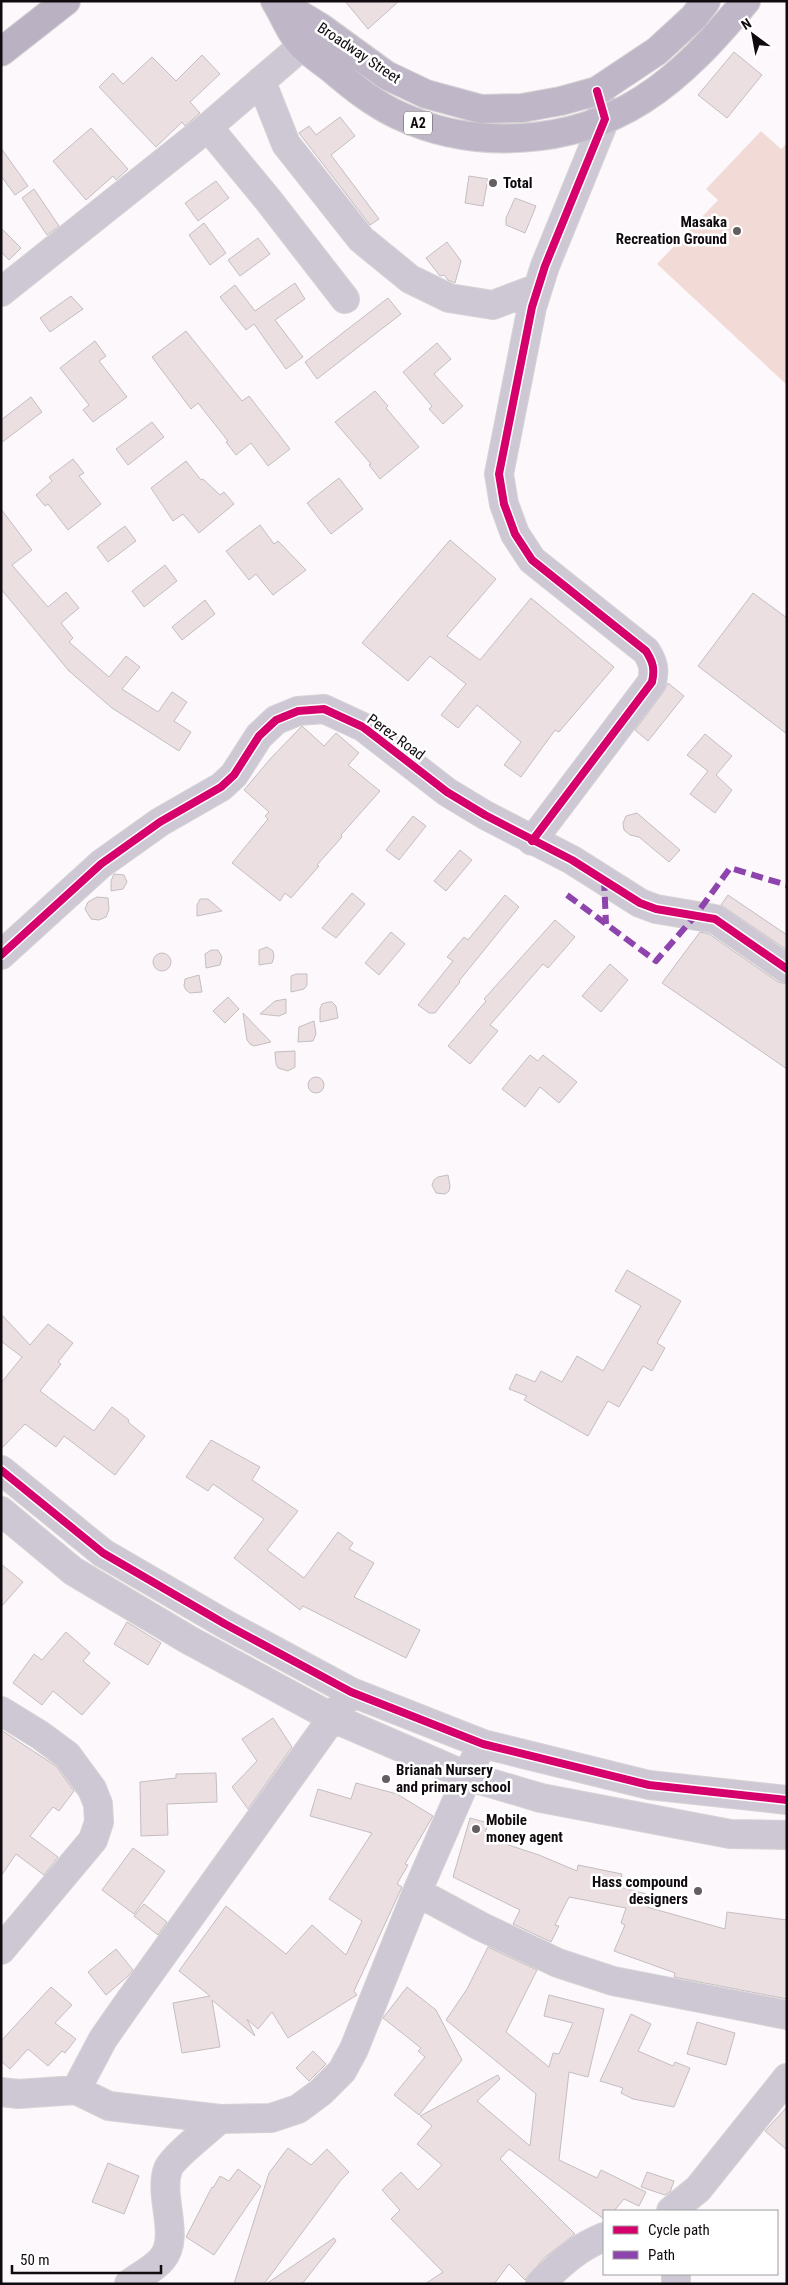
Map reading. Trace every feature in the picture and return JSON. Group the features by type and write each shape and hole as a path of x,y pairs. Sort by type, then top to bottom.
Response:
{"highway":[{"path":"1,52 66,1"}],"main road":[{"name":"Broadway Street","path":"276,1 311,36 357,90 397,115 443,132 494,139 552,135 605,119 641,100 673,77 716,37 746,1"},
{"name":"Broadway Street","path":"311,36 426,94 481,109 522,108 561,102 597,91 657,51 694,17 706,1"}],"street":[{"path":"1,292 208,128 311,36"},
{"path":"261,82 286,144 362,239 410,279 449,298 493,305 538,288"},
{"path":"532,841 652,682 654,673 653,662 646,651 532,560 515,534 504,504 499,474 532,307 545,266 605,119 597,91"},
{"path":"208,128 269,201 345,299"},
{"name":"Perez Road","path":"1,955 101,864 160,822 220,787 234,775 259,736 276,720 298,711 324,709 363,727 448,792 532,841 572,860 640,903 656,909 715,919 787,969"},
{"path":"1,1470 104,1553 225,1624 351,1692 483,1744 649,1785 787,1800"},
{"path":"1,1511 74,1571 189,1640 333,1718 467,1776 541,1798 730,1834 787,1835"},
{"path":"76,2090 103,2039 351,1692"},
{"path":"1,1711 40,1735 67,1755 92,1789 98,1804 99,1822 93,1840 1,1950"},
{"path":"1,2092 18,2094 76,2090 109,2106 220,2119 271,2118 298,2109 321,2092 342,2071 354,2050 417,1892 467,1776 483,1744"},
{"path":"417,1892 480,1926 558,1963 613,1981 787,2015"},
{"path":"673,2210 698,2189 787,2078"},
{"path":"129,2284 161,2260 168,2251 170,2238 165,2183 168,2168 220,2119"},
{"path":"540,2284 561,2263 588,2243 603,2237"}],"shaded area":[{"name":"Masaka Recreation Ground","path":"761,131 781,149 787,143 787,385 657,264 718,200 706,189"}],"building":[{"path":"345,1 399,1 368,29"},
{"path":"734,52 762,75 727,118 698,95"},
{"path":"202,55 220,74 190,102 200,113 185,126 182,122 156,147 99,87 113,73 123,84 152,57 176,81"},
{"path":"340,117 355,136 331,155 379,219 370,225 299,133 309,126 316,135"},
{"path":"91,128 128,169 116,180 113,176 86,200 53,161"},
{"path":"1,148 28,186 15,195 1,176"},
{"path":"469,176 488,179 483,206 465,203"},
{"path":"216,181 229,198 198,221 185,203"},
{"path":"34,189 59,226 47,235 22,198"},
{"path":"515,198 536,206 525,233 506,225 506,218"},
{"path":"204,223 226,253 210,265 189,235"},
{"path":"1,228 21,248 9,260 1,252"},
{"path":"258,238 270,254 240,276 228,260"},
{"path":"447,242 461,261 455,283 448,280 444,275 440,276 426,258"},
{"path":"295,283 305,299 275,320 303,357 286,369 254,324 246,330 220,297 235,285 255,311"},
{"path":"71,296 83,309 50,332 40,318"},
{"path":"388,298 401,314 317,379 305,362"},
{"path":"186,331 242,401 249,396 290,449 268,466 251,443 236,455 226,442 228,441 198,403 191,409 152,357"},
{"path":"95,341 106,356 99,361 127,397 93,422 83,410 89,405 60,368"},
{"path":"437,343 451,359 434,374 463,406 443,424 429,409 432,406 403,372"},
{"path":"375,391 388,406 386,408 419,447 380,479 369,465 371,464 335,422"},
{"path":"31,397 42,412 1,443 1,420"},
{"path":"152,422 164,437 128,465 116,449"},
{"path":"73,459 84,473 79,476 101,504 68,530 48,504 45,506 36,495 52,481 49,477"},
{"path":"186,461 201,480 203,479 220,495 224,492 234,504 199,533 183,514 173,521 151,488"},
{"path":"339,478 363,509 331,534 307,503"},
{"path":"1,509 32,550 12,565 48,607 66,592 79,608 61,623 73,638 69,642 109,677 126,656 140,667 122,689 158,712 172,692 187,702 174,721 191,732 179,751 112,708 69,671 1,589"},
{"path":"260,525 274,544 278,541 306,570 273,595 256,574 249,580 226,551"},
{"path":"125,526 136,541 108,562 97,547"},
{"path":"450,540 496,579 447,636 480,660 531,598 614,667 559,732 555,730 521,777 504,765 521,742 477,705 458,728 441,715 466,684 430,656 408,681 362,643"},
{"path":"165,565 177,581 144,607 132,591"},
{"path":"753,593 787,618 787,734 698,666"},
{"path":"205,600 215,614 182,640 172,627"},
{"path":"668,683 684,696 648,741 635,730"},
{"path":"302,726 324,746 336,733 359,753 348,765 380,791 341,835 342,837 317,865 319,866 291,898 285,893 280,901 232,863 268,819 265,816 269,812 244,790"},
{"path":"705,734 732,756 716,775 732,790 715,813 690,794 708,771 687,755"},
{"path":"637,813 680,850 669,862 639,837 630,835 624,830 623,823 626,816"},
{"path":"413,816 426,826 399,860 386,850"},
{"path":"460,850 472,860 446,891 434,881"},
{"path":"114,874 124,875 127,882 123,889 111,891 111,881"},
{"path":"352,893 365,904 336,938 322,928"},
{"path":"505,895 519,907 435,1013 429,1013 418,1005 453,961 447,957 464,937 468,940"},
{"path":"728,895 787,935 787,950 721,905"},
{"path":"97,897 108,898 109,910 106,917 99,920 91,919 85,909 88,902"},
{"path":"200,899 208,899 222,911 197,916 197,905"},
{"path":"555,920 575,937 548,968 543,964 490,1025 498,1031 470,1064 448,1046 486,1001 484,999"},
{"path":"391,932 405,944 379,975 365,963"},
{"path":"700,932 709,934 778,982 787,984 787,1069 662,983"},
{"path":"267,947 273,951 272,963 259,965 259,950"},
{"path":"211,950 218,950 222,957 220,965 206,968 205,954"},
{"path":"158,953 166,953 171,958 169,969 158,971 153,966 153,958"},
{"path":"610,964 628,980 601,1012 582,996"},
{"path":"307,974 307,985 304,989 291,992 291,976"},
{"path":"199,975 202,992 190,993 184,986 185,979"},
{"path":"228,997 239,1009 225,1023 213,1011"},
{"path":"286,999 286,1013 279,1016 260,1014 275,1001"},
{"path":"332,1002 336,1006 338,1018 320,1022 322,1004"},
{"path":"243,1013 271,1042 254,1046 250,1044 247,1040"},
{"path":"314,1021 316,1034 313,1041 298,1042 299,1027"},
{"path":"295,1051 295,1067 288,1071 278,1068 275,1052"},
{"path":"530,1055 538,1061 543,1055 577,1082 559,1103 540,1087 525,1107 502,1089"},
{"path":"313,1077 319,1077 324,1082 322,1091 313,1093 308,1088 308,1082"},
{"path":"448,1175 449,1191 445,1194 436,1193 432,1185 434,1180"},
{"path":"627,1270 681,1301 657,1343 665,1348 652,1371 643,1366 619,1407 608,1401 588,1436 524,1400 527,1396 509,1389 516,1374 535,1382 541,1371 562,1382 577,1356 603,1371 641,1306 615,1291"},
{"path":"1,1314 30,1345 48,1324 73,1343 58,1362 61,1364 40,1391 94,1431 112,1407 145,1436 115,1475 64,1436 56,1447 25,1424 1,1449 1,1383 22,1357 1,1341"},
{"path":"211,1440 260,1467 252,1480 298,1511 267,1550 304,1578 338,1532 353,1543 349,1549 374,1563 354,1597 420,1630 406,1658 303,1606 300,1610 234,1558 264,1519 213,1484 208,1491 186,1477"},
{"path":"1,1564 23,1582 1,1607"},
{"path":"127,1622 161,1643 148,1665 114,1644"},
{"path":"66,1632 90,1653 83,1661 110,1683 82,1715 53,1691 42,1705 13,1683 34,1654 42,1660"},
{"path":"273,1718 292,1747 248,1809 232,1787 257,1761 242,1739"},
{"path":"1,1730 56,1766 74,1791 59,1811 53,1807 30,1836 58,1857 44,1875 16,1854 1,1876"},
{"path":"216,1773 217,1802 167,1804 168,1835 141,1836 140,1782 176,1778 176,1774"},
{"path":"356,1783 397,1794 433,1816 405,1864 408,1865 397,1884 402,1887 354,1991 357,1995 288,2038 272,2012 258,2029 247,2019 255,2036 212,2000 220,2047 182,2053 173,2003 210,1996 179,1971 226,1906 286,1954 312,1925 346,1955 362,1921 329,1899 372,1833 310,1816 318,1789 351,1799"},
{"path":"470,1818 488,1823 484,1837 539,1855 577,1871 578,1865 622,1874 620,1887 650,1895 647,1907 725,1929 727,1912 787,1920 787,1999 674,1977 675,1973 614,1951 625,1925 621,1923 626,1908 569,1897 555,1925 559,1926 551,1942 513,1924 520,1910 453,1877"},
{"path":"133,1848 165,1871 134,1914 102,1890"},
{"path":"144,1904 167,1922 158,1935 134,1916"},
{"path":"488,1947 537,1970 506,2032 549,2067 553,2053 559,2054 573,2023 544,2016 549,1995 604,2009 588,2077 569,2072 559,2160 597,2178 601,2170 646,2192 639,2206 624,2199 615,2210 603,2210 603,2218 509,2149 500,2159 575,2234 544,2258 525,2280 509,2264 494,2284 425,2284 443,2272 391,2219 400,2210 382,2190 401,2172 418,2190 442,2165 417,2144 432,2126 420,2116 498,2075 500,2079 477,2101 530,2146 536,2094 446,2020 467,1989"},
{"path":"116,1949 133,1970 106,1995 88,1972"},
{"path":"51,1987 72,2005 55,2023 76,2039 65,2053 62,2051 48,2066 28,2049 10,2069 1,2061 1,2041"},
{"path":"407,1987 436,2010 462,2060 419,2115 394,2095 425,2057 418,2051 421,2048 383,2018"},
{"path":"631,2014 651,2024 638,2051 673,2066 675,2062 690,2068 674,2107 633,2099 621,2093 623,2088 600,2081"},
{"path":"697,2022 735,2033 726,2065 687,2054"},
{"path":"313,2051 326,2064 309,2081 296,2068"},
{"path":"787,2107 787,2150 765,2131"},
{"path":"288,2148 311,2165 327,2149 349,2172 341,2180 264,2284 234,2284 269,2173"},
{"path":"108,2163 139,2176 124,2214 92,2202"},
{"path":"238,2169 261,2186 214,2255 186,2237 212,2187 220,2176 229,2181"},
{"path":"647,2172 674,2181 670,2192 665,2195 641,2187"},
{"path":"334,2238 336,2241 302,2284 266,2284"}],"marked path":[{"path":"567,895 656,961 695,916 730,868 787,885"},
{"path":"604,879 606,924"}],"cycle path":[{"path":"532,841 652,682 653,673 652,662 646,651 532,560 515,534 504,504 499,474 532,307 545,266 605,119 597,91"},
{"path":"1,955 101,864 160,822 221,787 234,775 259,736 276,720 298,711 324,709 363,727 447,792 485,815 572,860 640,903 656,909 715,919 787,969"},
{"path":"1,1470 103,1553 225,1624 351,1692 483,1744 649,1785 787,1800"}],"place":[{"name":"Total","path":"493,183"},
{"name":"Masaka Recreation Ground","path":"737,231"},
{"name":"Brianah Nursery and primary school","path":"386,1779"},
{"name":"Mobile money agent","path":"476,1829"},
{"name":"Hass compound designers","path":"698,1891"}]}
